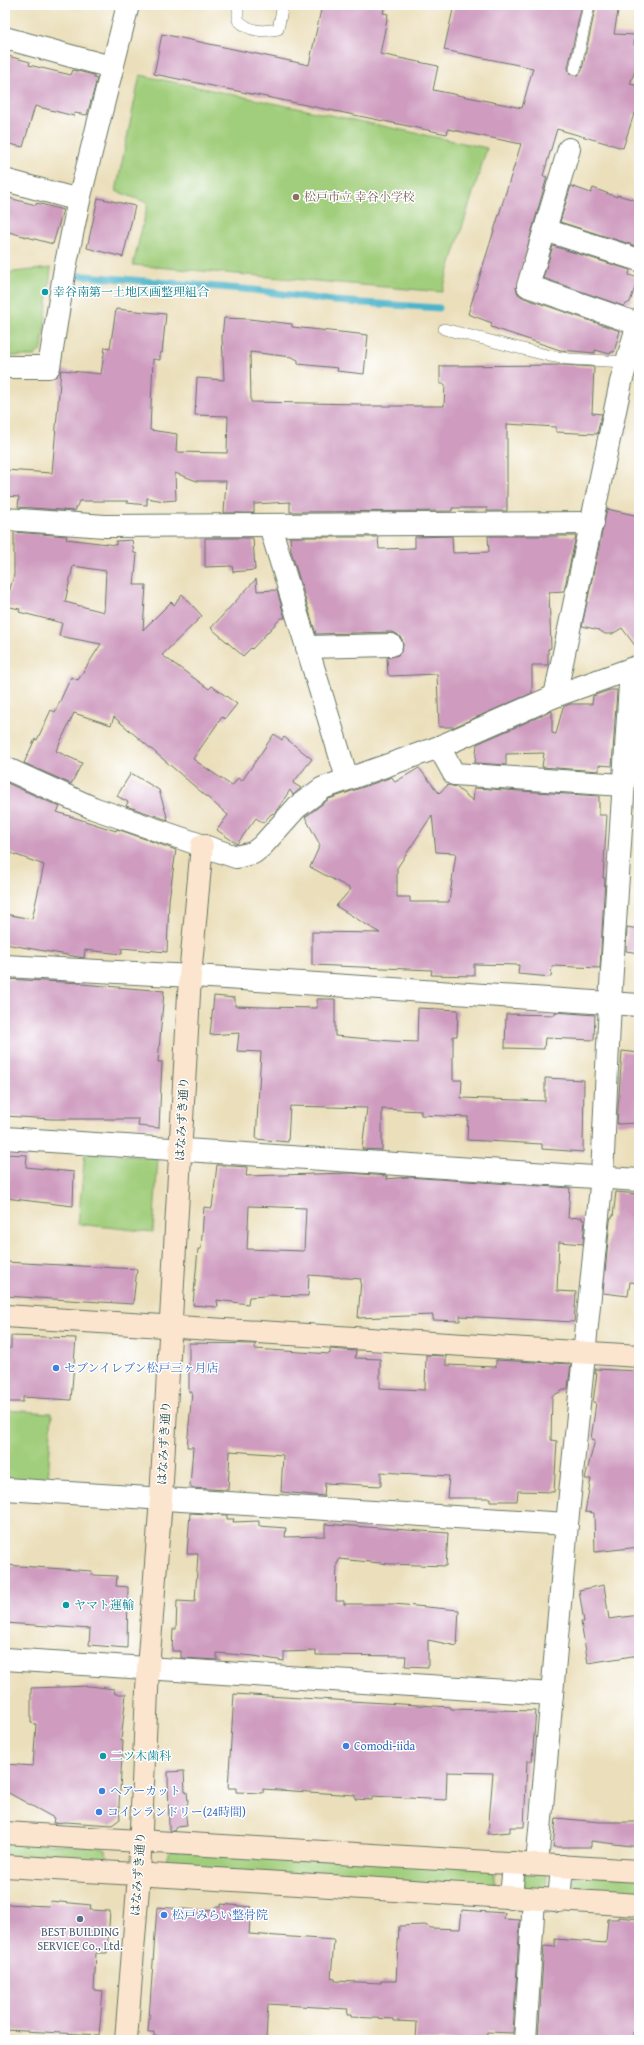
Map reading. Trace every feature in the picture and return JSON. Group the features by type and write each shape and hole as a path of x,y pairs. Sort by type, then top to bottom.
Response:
{"street":[{"path":"5,367 49,367 65,268 79,200 111,67 128,5"},
{"path":"5,38 111,67"},
{"path":"555,696 593,523 629,377 638,322 528,286 569,149"},
{"path":"5,180 79,200"},
{"path":"545,230 639,260"},
{"path":"5,519 105,526 593,523"},
{"path":"270,526 347,778"},
{"path":"307,647 391,645"},
{"path":"5,768 78,803 236,857 253,853 262,846 297,807 323,788 347,778 439,747 555,696 607,676 635,668 623,785 630,840 610,1002 602,1176 586,1351 567,1524 537,1864"},
{"path":"439,747 454,774 623,785"},
{"name":"はなみずき通り","path":"126,2040 139,1875 148,1668 161,1499 190,976 202,846"},
{"path":"5,966 190,976 639,1005"},
{"path":"5,1138 602,1176 639,1180"},
{"path":"5,1316 586,1351 639,1356"},
{"path":"5,1490 567,1524"},
{"path":"5,1659 552,1694"},
{"path":"5,1833 639,1871"},
{"path":"511,1898 514,1863"},
{"path":"5,1866 639,1905"},
{"path":"559,1901 562,1866"},
{"path":"525,2040 534,1899"}],"lane":[{"path":"236,6 238,20 246,28 264,32 278,29 283,5"},
{"path":"575,69 589,5"},
{"path":"444,329 550,356 569,359 629,377"}],"green space":[{"path":"140,75 487,148 442,292 133,265 148,203 116,191"},
{"path":"51,268 42,349 34,356 5,356 5,273"},
{"path":"85,1153 158,1158 153,1232 78,1224"},
{"path":"5,1410 52,1413 48,1481 5,1479"},
{"path":"5,1841 100,1847 106,1850 108,1862 5,1861"},
{"path":"174,1850 488,1868 494,1874 494,1884 487,1889 170,1868 167,1862 167,1856"},
{"path":"525,1870 547,1871 546,1892 523,1891"},
{"path":"581,1874 639,1878 639,1899 579,1895 574,1889 573,1884 574,1878"}],"building":[{"path":"322,5 385,5 383,13 388,14 380,54 438,66 433,90 522,108 533,68 444,50 454,5 582,5 568,68 570,74 574,76 580,74 582,70 596,5 619,5 614,34 635,35 634,45 639,45 636,68 630,84 639,86 639,115 634,114 623,148 557,129 543,176 547,177 516,288 518,294 524,298 620,331 614,352 611,352 610,354 595,350 595,353 560,350 491,327 492,323 468,314 521,144 448,129 447,134 154,74 162,34 309,65"},
{"path":"8,56 30,62 29,65 71,75 73,70 94,75 94,78 97,79 87,115 75,113 74,116 35,106 23,147 5,143 5,108 9,89 5,88 5,67"},
{"path":"571,186 591,193 593,188 617,197 617,195 639,201 639,236 636,246 560,222"},
{"path":"5,197 63,210 53,244 5,231"},
{"path":"98,198 135,206 123,257 87,248"},
{"path":"553,246 630,270 629,275 638,278 630,302 623,306 543,278"},
{"path":"116,309 166,314 160,360 153,359 150,430 177,434 176,452 227,453 228,416 195,415 197,378 224,380 222,337 224,318 249,319 292,324 292,327 368,335 364,374 337,371 338,368 298,364 298,360 292,357 250,352 251,402 361,404 361,406 444,406 445,384 440,384 440,366 563,365 594,367 592,413 602,414 597,434 556,432 556,427 507,424 507,511 487,511 487,508 452,508 452,511 290,512 290,502 254,504 254,513 224,513 226,481 197,481 175,473 176,500 164,501 147,498 147,505 127,503 128,501 79,501 75,511 18,507 19,497 5,496 5,470 52,473 61,370 101,374 105,347 110,348"},
{"path":"607,509 639,516 639,651 622,628 612,634 605,634 599,630 582,626"},
{"path":"14,532 67,536 66,539 116,545 116,541 132,540 134,553 137,554 134,585 146,585 143,630 171,602 174,605 182,594 202,616 162,655 209,689 212,686 237,704 225,719 222,717 193,759 232,786 238,778 242,781 274,734 282,740 284,737 312,759 293,783 301,788 293,795 290,790 275,813 271,814 263,823 256,818 237,844 217,830 228,815 114,717 111,725 74,713 56,751 82,763 71,784 24,763 51,710 55,712 71,677 78,680 101,644 59,636 62,623 19,612 20,609 5,606 14,575","holes":["73,566 106,571 104,612 65,602"]},
{"path":"452,536 453,553 489,552 488,536 576,536 564,591 549,592 551,648 548,649 548,665 532,665 532,693 454,727 439,727 437,674 390,676 388,674 387,658 398,655 402,651 402,639 397,634 391,632 316,634 291,551 290,537 378,537 379,549 415,548 415,537"},
{"path":"205,538 253,538 255,570 233,572 232,566 205,567"},
{"path":"256,579 257,591 277,590 285,618 281,618 252,649 251,648 243,656 211,628"},
{"path":"610,690 617,690 612,766 599,765 599,771 542,767 544,753 506,754 506,765 475,763 477,744 552,711 552,733 556,734 563,707 570,704 592,704 593,696"},
{"path":"419,768 439,793 448,785 456,787 473,801 474,788 599,796 599,815 607,815 600,968 552,966 551,977 518,974 519,965 474,964 474,976 431,975 432,970 312,965 312,932 380,933 336,906 351,889 310,867 320,845 305,817 329,799 392,777 395,782","holes":["432,815 436,852 456,853 449,902 410,902 410,897 397,897 397,868"]},
{"path":"131,773 159,790 168,820 126,806 128,802 117,796"},
{"path":"5,782 60,807 57,812 116,831 117,829 176,850 169,900 167,952 122,948 122,954 85,950 84,958 5,944 5,914 32,919 44,865 5,851"},
{"path":"627,927 639,929 639,953 626,951"},
{"path":"5,979 82,983 164,991 158,1062 162,1062 159,1128 138,1126 139,1119 51,1119 5,1116"},
{"path":"214,996 235,998 235,1006 263,1007 317,1008 317,999 335,999 335,1036 391,1041 417,1042 418,1008 458,1010 457,1036 453,1036 453,1080 462,1080 461,1098 545,1101 545,1078 584,1080 583,1152 542,1149 542,1144 467,1140 468,1117 421,1115 421,1111 382,1109 382,1150 362,1149 367,1108 290,1106 288,1142 256,1139 261,1052 237,1051 239,1033 210,1035"},
{"path":"555,1012 595,1015 594,1040 545,1038 544,1049 505,1048 506,1014 555,1015"},
{"path":"622,1051 639,1053 639,1123 617,1124"},
{"path":"5,1154 27,1155 26,1167 74,1172 73,1206 5,1198"},
{"path":"217,1165 247,1167 246,1176 350,1173 387,1176 386,1179 408,1177 570,1188 568,1218 582,1217 582,1220 585,1220 583,1244 559,1242 557,1291 576,1292 574,1322 460,1316 460,1321 433,1320 433,1315 358,1318 361,1279 309,1275 308,1296 266,1295 249,1297 248,1304 217,1300 218,1307 193,1305 198,1249 201,1249 204,1207 212,1208","holes":["249,1206 306,1208 304,1251 247,1249"]},
{"path":"616,1192 639,1194 639,1283 630,1282 628,1296 603,1293 610,1221 611,1217 613,1217"},
{"path":"5,1262 137,1269 133,1304 5,1296"},
{"path":"11,1336 76,1338 71,1400 23,1397 23,1402 5,1402 5,1349 11,1348"},
{"path":"189,1343 255,1344 255,1349 330,1354 330,1349 356,1351 355,1358 380,1359 380,1388 425,1390 426,1355 446,1356 446,1365 496,1367 496,1360 571,1364 568,1388 552,1396 551,1440 557,1441 554,1492 518,1491 517,1501 490,1501 490,1498 447,1498 449,1476 381,1472 381,1486 325,1483 324,1496 281,1492 283,1455 230,1451 228,1490 192,1488 190,1486 193,1447 187,1447 192,1392 189,1392"},
{"path":"595,1369 639,1371 639,1547 595,1552 594,1513 585,1512 591,1479 585,1479 595,1440 591,1439 596,1403 593,1402 597,1373 595,1374"},
{"path":"190,1513 227,1515 227,1519 234,1519 233,1522 259,1521 259,1526 286,1528 285,1537 325,1536 325,1524 448,1533 446,1566 390,1564 339,1559 337,1563 336,1601 344,1601 344,1604 394,1604 459,1610 457,1646 428,1640 428,1667 405,1666 406,1656 316,1655 316,1651 284,1652 284,1661 254,1656 217,1653 217,1660 181,1658 181,1651 172,1651 173,1629 176,1629 177,1601 195,1602 198,1554 187,1554"},
{"name":"ヤマト運輸","path":"5,1565 92,1571 91,1575 117,1576 116,1586 128,1587 127,1648 89,1645 90,1629 5,1623"},
{"path":"604,1585 609,1619 639,1615 639,1655 588,1663 581,1622 584,1622 579,1590"},
{"path":"90,1686 114,1689 115,1694 126,1694 121,1741 123,1741 119,1805 120,1819 112,1825 65,1822 53,1823 54,1818 5,1791 5,1764 33,1766 36,1724 31,1723 31,1688"},
{"path":"234,1694 451,1707 451,1709 536,1711 532,1761 527,1761 524,1827 510,1827 510,1832 488,1834 493,1773 447,1772 446,1800 372,1796 372,1800 355,1799 355,1795 263,1789 263,1793 236,1792 236,1788 228,1788"},
{"path":"184,1771 185,1792 187,1792 188,1802 185,1808 187,1826 176,1827 174,1831 169,1830 168,1772"},
{"path":"556,1818 600,1822 639,1822 639,1847 591,1841 591,1847 553,1847"},
{"path":"50,1901 91,1905 90,1910 110,1911 107,1953 96,1953 94,1990 103,1991 99,2035 5,2030 5,1904 49,1906"},
{"path":"221,1904 251,1907 249,1934 334,1940 331,1978 335,1979 335,1981 381,1983 381,1981 396,1981 399,1926 425,1925 431,1928 460,1929 462,1910 505,1913 504,1919 520,1920 513,2033 487,2032 486,2040 416,2040 417,2022 394,2021 394,2019 351,2017 351,2015 347,2015 348,2009 268,2004 266,2040 194,2040 194,2038 154,2036 154,2032 148,2032 157,1907 213,1911 214,1907 220,1907"},
{"path":"618,1917 639,1919 639,1993 636,2032 633,2032 633,2040 538,2040 544,1946 555,1947 555,1939 606,1943 608,1919 618,1919"}],"waterway":[{"path":"73,275 254,290 334,301 439,308"}],"place":[{"name":"松戸市立 幸谷小学校","path":"296,197"},
{"name":"幸谷南第一土地区画整理組合","path":"45,292"},
{"name":"セブンイレブン松戸三ヶ月店","path":"56,1368"},
{"name":"ヤマト運輸","path":"66,1605"},
{"name":"Comodi-iida","path":"346,1746"},
{"name":"二ツ木歯科","path":"103,1756"},
{"name":"ヘアーカット","path":"102,1791"},
{"name":"コインランドリー(24時間)","path":"99,1812"},
{"name":"松戸みらい整骨院","path":"164,1915"},
{"name":"BEST BUILDING SERVICE Co., Ltd.","path":"80,1919"}]}
